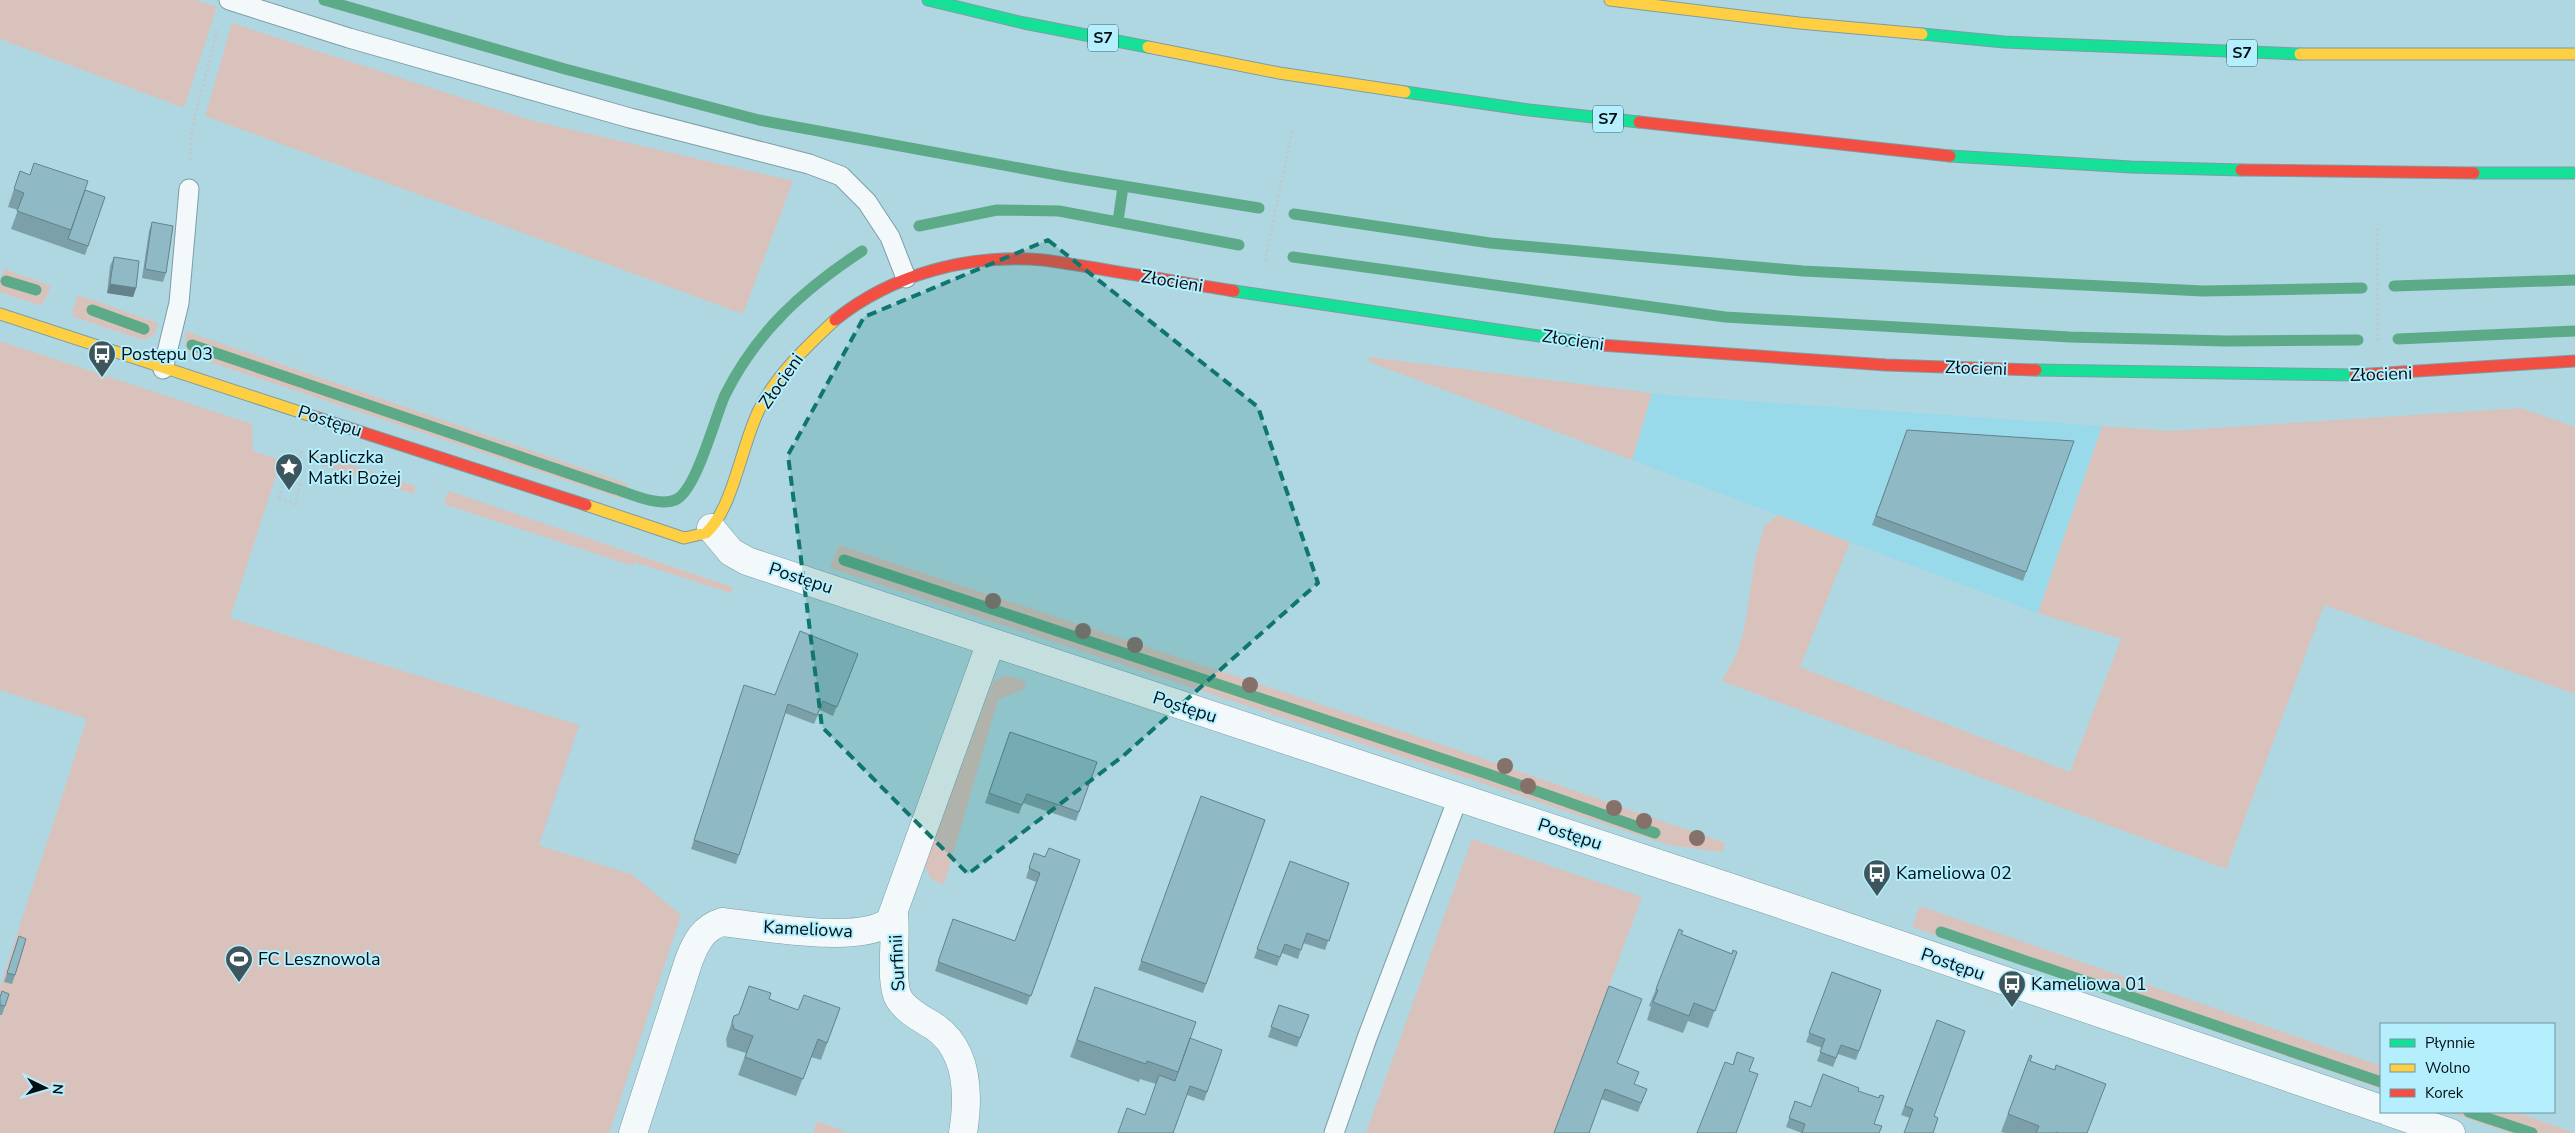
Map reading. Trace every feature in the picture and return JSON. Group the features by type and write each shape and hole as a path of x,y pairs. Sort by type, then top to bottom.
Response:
{"main road":[{"name":"S7","path":"928,0 1024,23 1288,75 1529,110 1930,154 2131,167 2349,173 2575,173"},
{"name":"S7","path":"1610,0 1799,22 2004,42 2260,54 2575,54"},
{"name":"Złocieni","path":"711,528 723,505 749,432 760,409 806,345 847,310 906,278 956,264 1015,258 1612,346 1886,365 2099,372 2379,375 2575,361"},
{"name":"Postępu","path":"0,314 164,369 439,456 677,537 694,538 711,528"}],"street":[{"name":"Postępu","path":"711,528 731,552 743,559 1774,902 2380,1109"},
{"path":"894,915 990,642"},
{"name":"Kameliowa","path":"633,1133 696,941 710,926 722,922 845,934 868,931 883,926 894,915"},
{"name":"Surfinii","path":"894,915 896,927 895,987 898,998 910,1010 944,1033 955,1049 963,1069 966,1086 963,1133"},
{"path":"2392,1113 2452,1133"}],"lane":[{"path":"229,0 359,41 630,118 809,164 842,176 867,202 890,237 906,278"},
{"path":"164,369 179,303 189,188"},
{"path":"1334,1133 1367,1038 1458,798"}],"path":[{"path":"189,188 192,128 220,18"},
{"path":"1252,294 1267,253 1292,131"},
{"path":"2377,228 2379,375"},
{"path":"293,482 304,446"},
{"path":"285,479 293,482 300,484 295,504 278,498 285,479"}],"highlighted area":[{"path":"1048,240 1258,407 1318,583 1123,756 968,874 822,727 788,455 864,317"}],"shaded area":[{"path":"0,0 197,0 217,7 184,108 0,39"},
{"path":"232,23 530,120 793,181 743,314 205,116"},
{"path":"4,269 51,286 44,302 38,305 0,292 0,281"},
{"path":"78,295 158,323 154,334 143,340 74,317 72,312"},
{"path":"185,331 628,484 622,499 197,358 187,351"},
{"path":"0,341 252,424 253,451 281,460 230,618 579,725 539,845 633,875 681,915 609,1133 0,1133 0,987 87,719 0,690"},
{"path":"1369,357 1652,393 1632,460 1369,362"},
{"path":"1652,393 2102,426 2038,613 1632,460"},
{"path":"2521,408 2575,427 2575,694 2324,605 2226,869 1722,681 1736,655 1744,631 1755,559 1764,527 1778,515 1850,542 1800,667 2070,772 2121,639 2038,613 2102,426 2169,431"},
{"path":"315,452 415,486 414,494 312,462"},
{"path":"448,491 733,587 731,593 634,562 633,566 444,504"},
{"path":"839,545 1446,746 1725,843 1722,852 1668,845 830,568"},
{"path":"1005,675 1026,681 1024,689 998,700 944,885 931,879 925,866 986,699 994,681"},
{"path":"1472,839 1642,897 1554,1133 1366,1133"},
{"path":"1920,906 2380,1066 2380,1089 1912,927"},
{"path":"2451,1113 2518,1113 2575,1133 2510,1133"},
{"path":"817,1121 849,1133 813,1133"}],"building":[{"path":"34,163 88,181 71,230 17,211 24,193 14,189 20,171 30,175"},
{"path":"85,190 105,197 88,246 68,239"},
{"path":"152,222 173,226 166,273 145,269"},
{"path":"114,257 139,261 136,288 110,284"},
{"path":"1907,430 2074,441 2026,572 1876,516"},
{"path":"800,631 858,654 837,707 823,701 817,715 788,704 739,855 694,840 744,685 775,695"},
{"path":"1010,732 1097,762 1079,812 1027,794 1022,805 989,793"},
{"path":"1201,796 1265,820 1206,984 1141,961"},
{"path":"1049,848 1080,860 1031,996 938,962 953,919 1015,941 1040,873 1029,868 1034,853 1045,857"},
{"path":"1290,861 1349,883 1329,941 1307,933 1301,950 1285,944 1280,957 1257,949"},
{"path":"1679,929 1683,931 1681,934 1732,954 1733,950 1737,952 1715,1011 1694,1003 1689,1016 1653,1002 1658,990 1656,989"},
{"path":"19,936 26,939 15,975 7,973"},
{"path":"1832,972 1881,990 1859,1051 1841,1045 1836,1058 1820,1052 1825,1039 1809,1033"},
{"path":"749,986 771,993 769,999 798,1010 804,995 840,1008 827,1043 818,1039 803,1079 745,1057 753,1036 734,1029 732,1022 734,1016 739,1014"},
{"path":"1609,986 1642,999 1617,1063 1639,1072 1634,1084 1647,1089 1641,1103 1605,1089 1589,1133 1554,1133"},
{"path":"1095,987 1196,1022 1178,1072 1147,1061 1146,1064 1077,1040"},
{"path":"2,991 9,994 5,1006 0,1005"},
{"path":"1279,1005 1309,1015 1300,1038 1271,1027"},
{"path":"1937,1020 1965,1031 1934,1116 1938,1118 1933,1133 1904,1133 1913,1109 1905,1106"},
{"path":"1190,1038 1222,1050 1207,1092 1190,1086 1173,1133 1118,1133 1127,1108 1145,1115 1159,1075 1175,1081"},
{"path":"1737,1052 1754,1058 1749,1071 1758,1074 1736,1133 1697,1133 1725,1062 1733,1065"},
{"path":"2030,1055 2032,1056 2030,1061 2055,1070 2056,1065 2106,1084 2087,1133 2036,1133 2039,1126 2008,1114"},
{"path":"1823,1074 1859,1088 1858,1091 1879,1098 1880,1095 1884,1096 1874,1124 1882,1126 1879,1133 1802,1133 1805,1124 1789,1118 1795,1101 1811,1107"}],"waterway":[{"path":"324,0 565,69 759,120 1068,177 1259,208"},
{"path":"1118,221 1123,187"},
{"path":"919,226 997,210 1059,211 1239,245"},
{"path":"1294,214 1490,243 1803,271 2203,291 2362,288"},
{"path":"192,345 635,496 652,501 668,502 675,500 683,494 690,483 704,453 725,395 752,351 783,314 801,297 862,251"},
{"path":"1293,257 1725,317 2070,337 2226,341 2358,340"},
{"path":"2394,286 2575,280"},
{"path":"6,281 36,290"},
{"path":"92,310 144,329"},
{"path":"2398,339 2575,331"},
{"path":"844,560 1488,774 1655,833"},
{"path":"1941,932 2380,1082"},
{"path":"2472,1113 2532,1133"}],"traffic: fast":[{"path":"928,0 1024,23 1148,47"},
{"path":"1922,34 2004,42 2300,54"},
{"path":"1405,92 1529,110 1639,122"},
{"path":"1950,156 2131,167 2241,170"},
{"path":"2474,173 2575,173"},
{"path":"1234,291 1600,345"},
{"path":"2036,370 2355,375"}],"traffic: slow":[{"path":"1610,0 1799,23 1922,34"},
{"path":"1148,47 1279,73 1405,92"},
{"path":"2300,54 2575,54"},
{"path":"0,314 318,418"},
{"path":"586,505 684,538 706,533 723,508 753,424 766,397 783,373 835,320"}],"traffic: jam":[{"path":"1639,122 1950,156"},
{"path":"2241,170 2474,173"},
{"path":"835,320 881,290 907,279 933,270 988,260 1043,260 1234,291"},
{"path":"1600,345 1886,365 2036,370"},
{"path":"2355,375 2575,361"},
{"path":"318,418 586,505"}],"place":[{"name":"Postępu 03","path":"102,378"},
{"name":"Kapliczka Matki Bożej","path":"289,491"},
{"name":"Kameliowa 02","path":"1877,897"},
{"name":"FC Lesznowola","path":"239,983"},
{"name":"Kameliowa 01","path":"2012,1008"}]}
